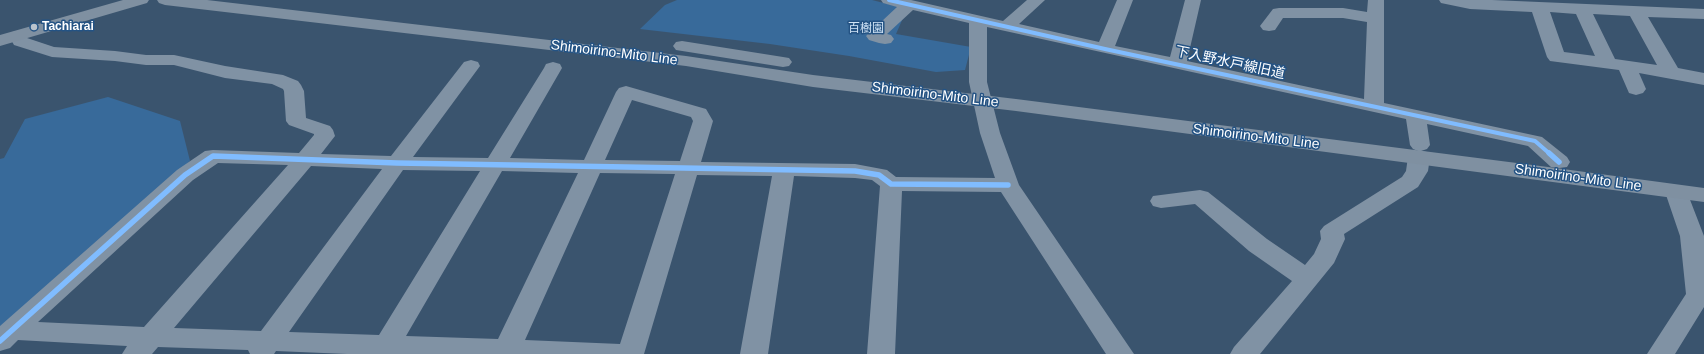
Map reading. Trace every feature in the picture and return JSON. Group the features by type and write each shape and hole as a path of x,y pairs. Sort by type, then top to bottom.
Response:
{"main road":[{"path":"0,41 141,0"},
{"name":"Shimoirino-Mito Line","path":"165,0 686,61 813,81 982,95"},
{"name":"Shimoirino-Mito Line","path":"293,0 727,52 982,95 1419,151 1676,192 1704,195"},
{"name":"Shimoirino-Mito Line","path":"1419,151 1559,162 1704,181"}],"street":[{"path":"1006,27 1037,0"},
{"path":"1105,49 1125,0"},
{"path":"1177,64 1193,0"},
{"path":"1374,106 1376,0"},
{"path":"1447,0 1470,4 1547,5 1704,14"},
{"path":"884,39 875,36 900,2"},
{"name":"下入野水戸線旧道","path":"900,2 1105,49 1535,141 1559,162"},
{"path":"1547,5 1541,12 1556,57 1627,66 1704,79"},
{"path":"1581,8 1608,64"},
{"path":"1636,11 1671,73"},
{"path":"1269,26 1278,13 1343,13 1376,18"},
{"path":"978,21 978,82 990,133 1008,184 1120,354"},
{"path":"18,36 20,40 52,52 115,56 146,60 174,60 225,72 276,79 291,85 294,91 296,121 323,130 325,136 144,346"},
{"path":"263,348 397,163 471,66"},
{"path":"1627,66 1636,89"},
{"path":"385,350 553,68"},
{"path":"506,352 626,92 700,113 703,121 687,168 630,354"},
{"path":"1244,354 1325,257 1333,239 1332,231 1410,182 1417,171 1419,151 1415,115"},
{"path":"7,335 185,175 213,156 397,163 855,171 879,175 891,184 1008,184"},
{"path":"754,354 784,170"},
{"path":"880,354 891,184"},
{"path":"1661,354 1699,294 1692,236 1676,192"},
{"path":"1161,201 1200,197 1258,245 1307,279"},
{"path":"7,335 144,346 626,354"}],"green space":[{"name":"百樹園","path":"677,0 872,0 907,9 896,34 971,47 965,70 936,72 849,56 770,44 640,29 665,5"},
{"path":"108,97 180,121 190,161 94,248 0,328 0,159 4,158 25,119"}],"cycle path":[{"path":"889,0 1105,49 1535,141 1559,162"},
{"path":"0,341 185,175 213,156 397,163 855,171 879,175 891,184 1008,185"}],"place":[{"name":"Tachiarai","path":"34,27"}]}
